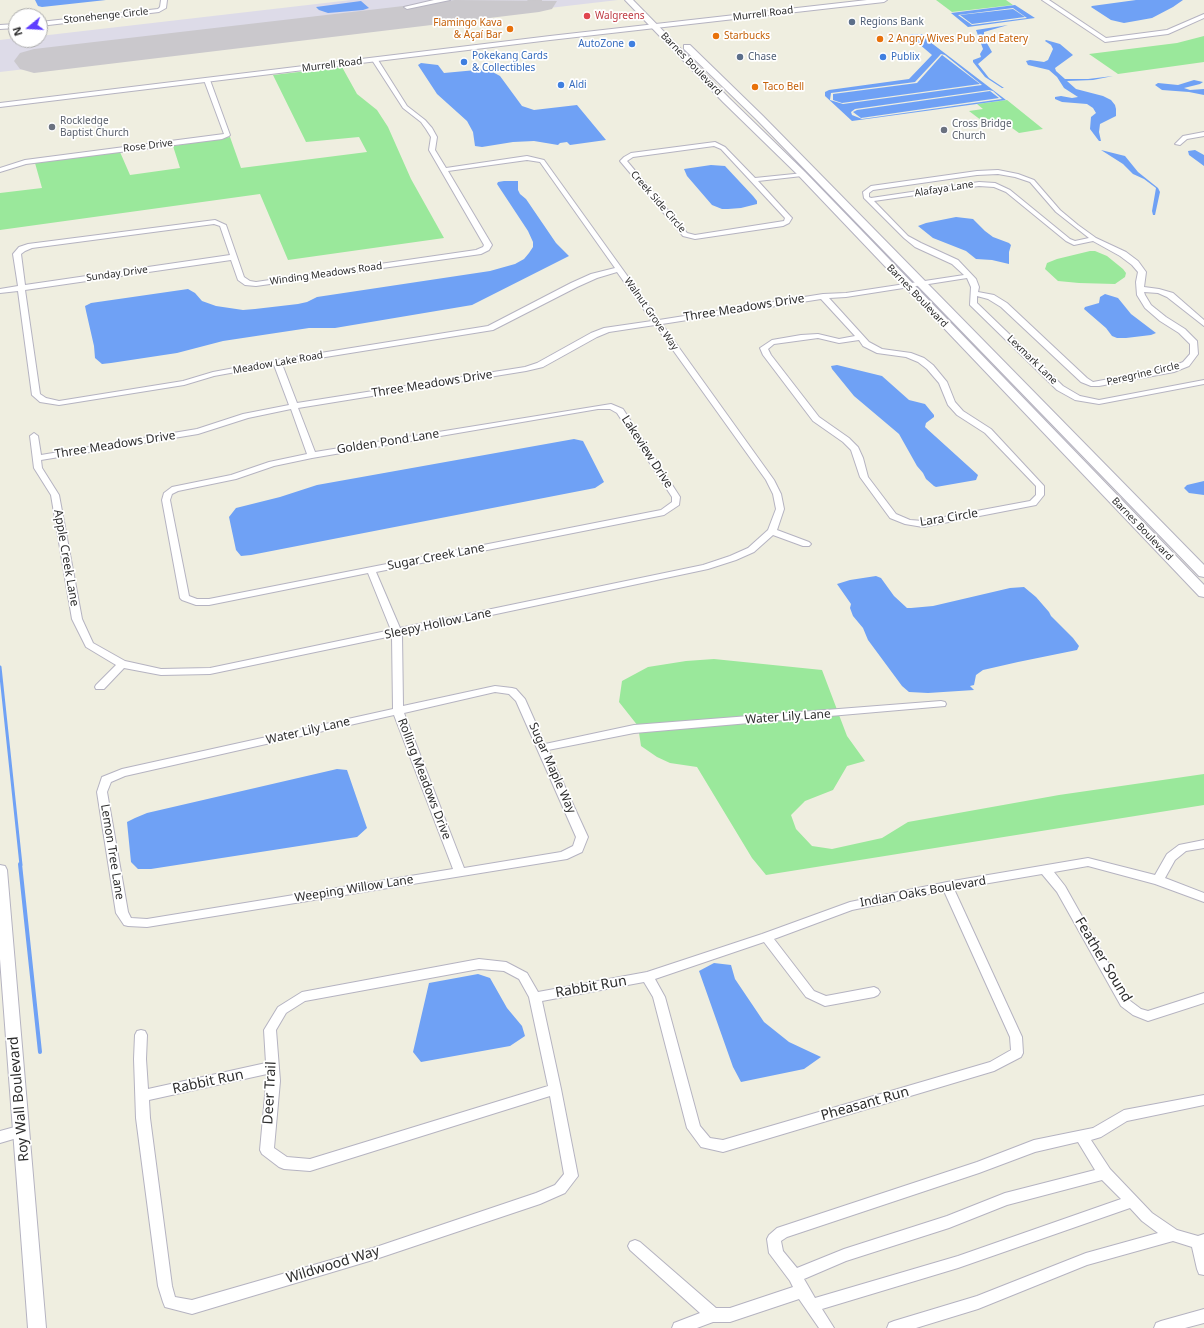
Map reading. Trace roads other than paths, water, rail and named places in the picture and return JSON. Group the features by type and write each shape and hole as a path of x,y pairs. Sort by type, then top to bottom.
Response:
{"main road":[{"name":"Barnes Boulevard","path":"629,0 660,25 718,77 822,181 855,216 911,282 1110,496 1204,593"},
{"name":"Barnes Boulevard","path":"640,0 660,25 668,40 703,76 806,175 911,282 1204,573"},
{"path":"668,40 675,44 703,71 718,77"},
{"path":"703,76 720,83 737,100 747,105"},
{"path":"806,175 822,181"},
{"path":"806,175 842,207 855,216"},
{"path":"1110,496 1124,502 1204,584"}],"street":[{"name":"Stonehenge Circle","path":"48,23 159,10 163,8 164,0"},
{"path":"407,8 423,3 447,0"},
{"name":"Murrell Road","path":"660,25 671,21 846,0"},
{"name":"Murrell Road","path":"0,105 660,25 675,25 884,0"},
{"path":"1044,0 1105,40 1168,32 1204,16"},
{"name":"Winding Meadows Road","path":"22,288 17,254 22,249 39,245 206,222 215,222 223,225 241,278 248,283 256,284 478,252 486,248 488,245 432,150 434,138 429,128 423,121 405,107 375,60"},
{"name":"Rose Drive","path":"0,170 11,166 60,158 222,137 227,135 207,80"},
{"path":"1178,144 1185,137 1204,134"},
{"name":"Creek Side Circle","path":"715,144 723,148 753,180 788,218 787,222 783,224 695,237 685,235 680,231 623,162 631,155 715,144"},
{"name":"Walnut Grove Way","path":"444,170 527,158 542,161 770,480 777,494 780,509 772,531 751,550"},
{"name":"Peregrine Circle","path":"870,200 866,197 866,192 871,188 977,173 998,172 1016,175 1032,181 1058,211 1094,239 1123,254 1135,263 1142,272 1141,295 1148,306 1163,319 1182,331 1194,343 1194,354 1186,364 1171,370 1099,384 1091,384 1084,380 1004,305 990,297 974,293"},
{"path":"753,180 806,175"},
{"name":"Alafaya Lane","path":"870,200 979,184 995,186 1008,191 1068,240 1074,243 1094,239"},
{"path":"870,200 906,237 918,245 955,262 969,276 975,287 974,293"},
{"name":"Sunday Drive","path":"0,291 234,257"},
{"name":"Meadow Lake Road","path":"22,288 36,395 43,400 59,403 184,383 213,374 277,362 490,328 574,285 594,276 619,269"},
{"path":"911,282 963,270"},
{"path":"911,282 969,276"},
{"name":"Three Meadows Drive","path":"36,458 198,431 246,416 294,406 540,365 594,335 607,330 824,296 846,295 911,282"},
{"path":"1141,289 1159,291 1170,295 1204,324"},
{"name":"Lexmark Lane","path":"974,293 973,302 1060,388 1078,398 1099,402 1204,382"},
{"name":"Lara Circle","path":"824,296 859,338 866,344 880,351 908,355 921,360 930,367 943,382 952,403 960,413 988,431 1040,486 1040,495 1033,503 923,524 908,522 893,516 864,477 855,449 846,440 816,419 767,355 764,348 772,342 801,337 823,336 838,341 859,338"},
{"path":"277,362 312,455"},
{"name":"Golden Pond Lane","path":"193,601 186,598 166,500 168,493 175,489 233,477 272,464 312,455 611,406"},
{"name":"Lakeview Drive","path":"611,406 620,411 676,497 676,503"},
{"name":"Apple Creek Lane","path":"34,436 38,468 55,494 77,619 89,645 122,664"},
{"name":"Sugar Creek Lane","path":"193,601 209,602 664,512 676,503"},
{"path":"772,531 806,544"},
{"name":"Sleepy Hollow Lane","path":"122,664 161,672 210,671 705,567 733,558 751,550"},
{"name":"Rolling Meadows Drive","path":"371,570 397,632 398,711 460,872"},
{"path":"100,687 122,664"},
{"name":"Water Lily Lane","path":"106,780 122,773 398,711 496,690 512,691"},
{"name":"Sugar Maple Way","path":"512,691 520,699 582,837 578,849"},
{"name":"Water Lily Lane","path":"543,748 634,729 942,704"},
{"name":"Lemon Tree Lane","path":"106,780 102,792 122,913 128,922"},
{"path":"1158,880 1171,857 1184,848 1204,844"},
{"name":"Weeping Willow Lane","path":"128,922 147,923 563,856 578,849"},
{"name":"Indian Oaks Boulevard","path":"647,977 766,937 850,906 947,886 1088,862 1158,880 1204,898"},
{"name":"Feather Sound","path":"1045,869 1061,889 1125,1003 1137,1012 1148,1016 1204,998"},
{"name":"Roy Wall Boulevard","path":"0,870 37,1328"},
{"name":"Pheasant Run","path":"647,977 654,986 659,997 694,1128 706,1143 723,1146 994,1066 1017,1053 1016,1037 947,886"},
{"path":"766,937 810,994 825,1001 874,992"},
{"name":"Deer Trail","path":"536,997 522,976 506,967 480,964 302,997 282,1010 270,1030 274,1081 267,1150 284,1163 310,1165 555,1089"},
{"name":"Rabbit Run","path":"536,997 647,977"},
{"name":"Wildwood Way","path":"141,1035 140,1059 144,1118 164,1286 170,1302 192,1307 376,1252 540,1198 560,1189 571,1176 536,997"},
{"name":"Rabbit Run","path":"142,1096 273,1067"},
{"path":"827,1328 802,1291 796,1276 776,1253 774,1239 782,1232 979,1168 1034,1146 1096,1133 1124,1116 1204,1100"},
{"path":"0,1137 22,1131"},
{"path":"1081,1136 1105,1173 1147,1217 1174,1235 1201,1241 1204,1269"},
{"path":"796,1276 844,1255 949,1222 1005,1199 1105,1173"},
{"path":"812,1305 958,1262 1132,1201"},
{"path":"894,1328 978,1302 1086,1259 1174,1235"},
{"path":"635,1246 714,1315"},
{"path":"679,1328 714,1315 730,1315 802,1291"},
{"path":"1161,1328 1204,1316"}],"water":[{"path":"35,0 106,0 42,7 38,6"},
{"path":"1136,0 1183,0 1152,18 1124,23 1111,20 1091,7"},
{"path":"361,1 369,8 363,10 328,13 319,10 316,7"},
{"path":"1015,5 1035,18 968,27 951,13","holes":["1013,8 1027,18 972,25 958,15"]},
{"path":"1013,9 1025,17 972,24 960,15"},
{"path":"1008,25 984,32 984,38 992,52 978,64 989,78 1004,88 1002,88 985,77 973,60 981,57 980,54 983,49 976,30"},
{"path":"911,34 924,34 921,35 1006,100 852,121 825,96 825,92 829,90 909,79 932,55 910,36","holes":["941,54 945,55 982,85 843,104 830,100 831,93 915,82","989,90 993,91 1002,99 862,119 852,115 851,112 855,109"]},
{"path":"1045,41 1060,44 1073,55 1055,68 1056,71 1065,79 1088,79 1113,76 1093,80 1067,81 1076,89 1103,96 1111,100 1115,105 1116,116 1100,124 1099,132 1101,141 1099,141 1090,129 1091,117 1096,113 1093,108 1087,104 1062,102 1055,99 1055,97 1061,96 1072,98 1078,97 1064,88 1057,77 1049,70 1028,65 1026,61 1030,60 1044,62 1048,60 1053,49 1051,45"},
{"path":"942,55 980,84 842,103 833,100 833,94 917,83"},
{"path":"421,63 438,65 444,73 487,69 500,76 522,106 534,110 577,105 606,140 570,145 567,142 560,143 558,145 534,141 513,142 482,147 475,146 473,132 467,121 437,94 418,65"},
{"path":"1194,80 1203,82 1184,88 1190,90 1204,89 1204,95 1189,92 1162,90 1155,85 1158,83 1178,85"},
{"path":"990,91 999,98 861,118 853,112 857,110"},
{"path":"1101,150 1125,156 1138,172 1158,188 1160,192 1155,215 1153,215 1152,211 1156,188 1144,179 1133,174 1123,164"},
{"path":"1195,150 1204,155 1204,166 1189,155 1188,151"},
{"path":"711,165 725,166 753,196 757,201 757,204 741,208 728,209 722,209 712,205 687,176 684,169"},
{"path":"518,181 518,190 520,194 526,199 556,243 569,256 472,305 335,328 309,328 223,341 177,353 111,363 102,364 95,358 94,346 85,306 91,303 188,289 195,293 202,301 216,306 243,310 255,309 298,304 307,302 317,297 490,271 515,264 524,259 529,253 533,247 533,242 528,231 497,184 498,182"},
{"path":"956,217 973,219 993,237 1009,243 1011,245 1009,252 1009,264 992,260 976,259 966,251 933,238 918,226"},
{"path":"1105,294 1118,298 1131,314 1156,333 1126,338 1117,338 1112,336 1106,328 1084,309 1085,307 1099,303 1100,297"},
{"path":"837,365 882,376 909,400 925,404 934,417 926,423 925,427 978,475 976,480 936,487 934,486 926,479 917,466 899,434 854,396 832,369 831,366"},
{"path":"574,439 583,441 604,482 595,488 251,555 241,556 236,550 229,517 236,508 280,497 317,485"},
{"path":"1204,481 1204,495 1189,493 1184,488 1187,485"},
{"path":"876,576 881,578 894,596 907,608 933,606 1010,588 1024,587 1036,597 1051,616 1079,646 1077,650 983,670 976,675 974,685 970,686 974,690 928,693 909,692 902,686 868,640 863,628 853,616 850,608 851,604 837,584 850,580"},
{"path":"337,769 347,770 367,828 357,837 151,869 138,869 131,862 127,822 135,818 147,813"},
{"path":"714,963 731,965 735,979 764,1022 789,1042 821,1057 804,1069 741,1082 733,1067 699,971"},
{"path":"478,974 490,978 507,1008 522,1026 525,1036 510,1046 421,1062 413,1052 429,983"}],"waterway":[{"path":"0,667 21,865"},
{"path":"20,864 40,1052"}],"place":[{"name":"Walgreens","path":"587,16"},
{"name":"Regions Bank","path":"852,22"},
{"name":"Flamingo Kava & Açaí Bar","path":"510,29"},
{"name":"Starbucks","path":"716,36"},
{"name":"2 Angry Wives Pub and Eatery","path":"880,39"},
{"name":"AutoZone","path":"632,44"},
{"name":"Chase","path":"740,57"},
{"name":"Publix","path":"883,57"},
{"name":"Pokekang Cards & Collectibles","path":"464,62"},
{"name":"Aldi","path":"561,85"},
{"name":"Taco Bell","path":"755,87"},
{"name":"Rockledge Baptist Church","path":"52,127"},
{"name":"Cross Bridge Church","path":"944,130"}]}
